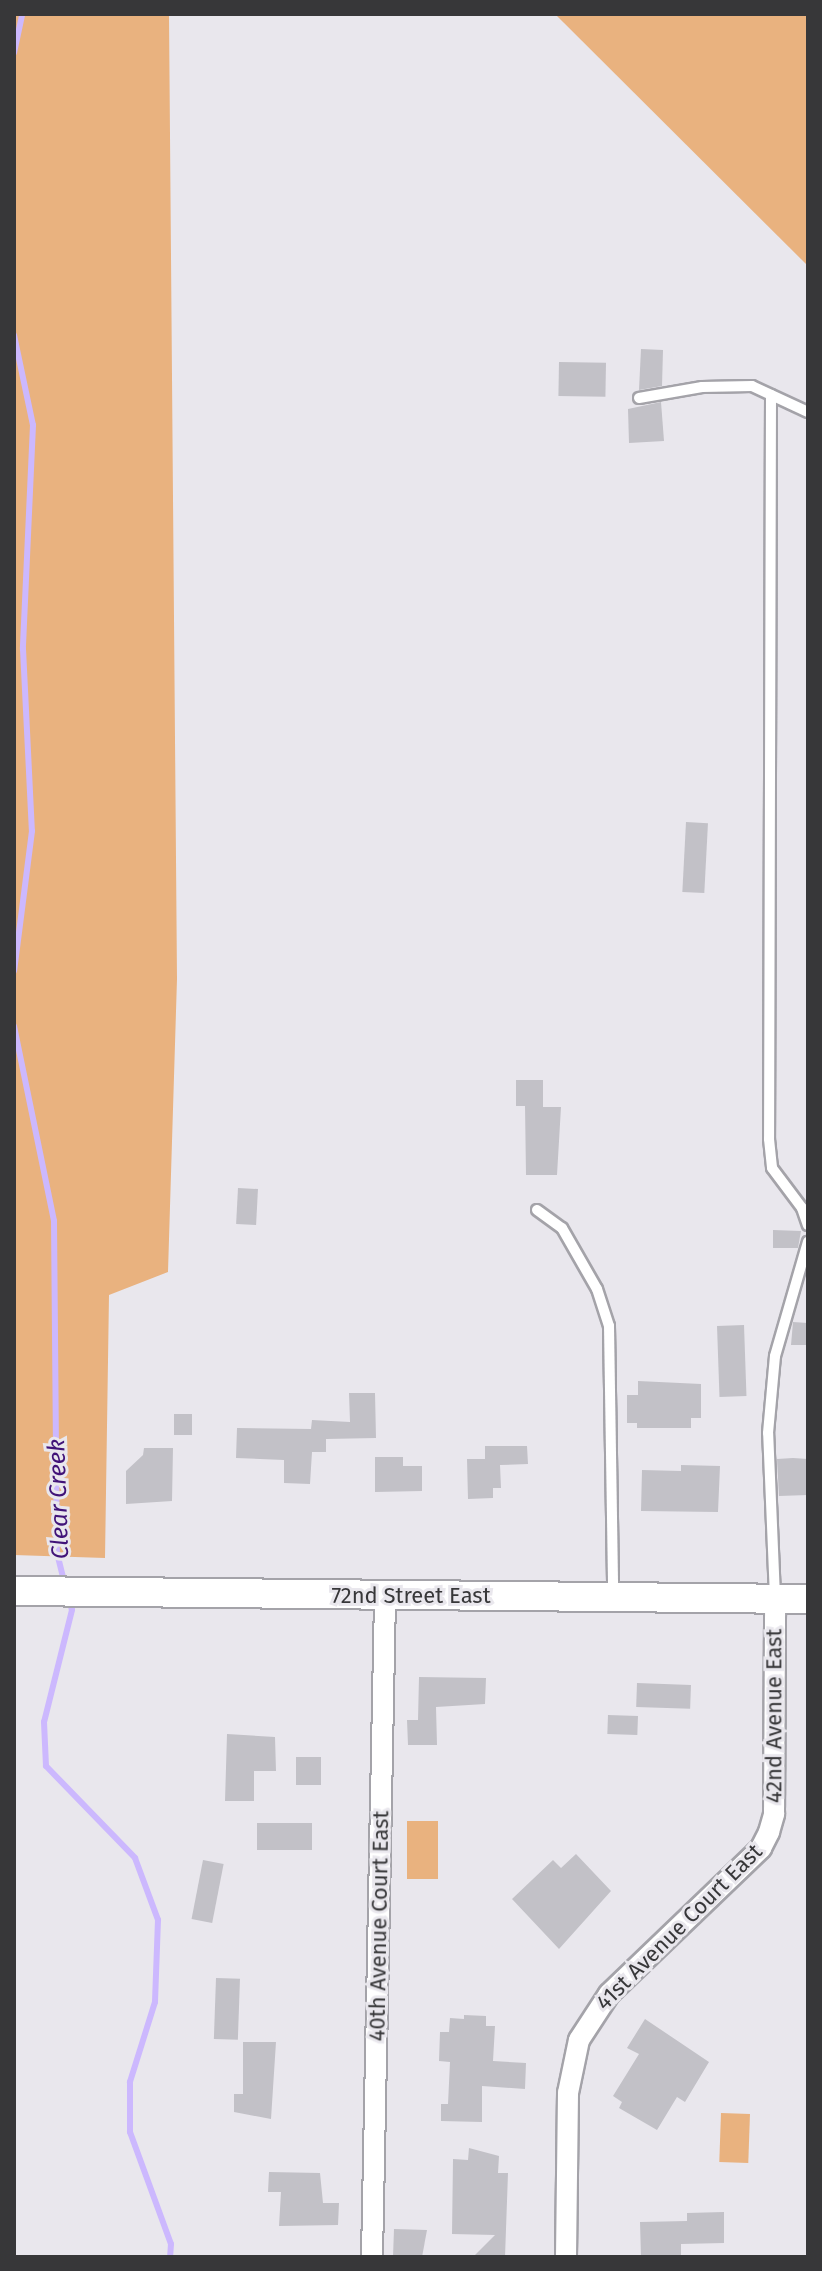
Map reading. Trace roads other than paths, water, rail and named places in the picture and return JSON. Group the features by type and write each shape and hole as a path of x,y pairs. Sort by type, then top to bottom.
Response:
{"main road":[{"name":"72nd Street East","path":"15,1591 808,1599"}],"street":[{"name":"40th Avenue Court East","path":"372,2257 385,1596"},
{"name":"42nd Avenue East","path":"769,1832 774,1814 775,1599"},
{"name":"41st Avenue Court East","path":"566,2257 568,2093 579,2040 609,1994 761,1848 769,1832"}],"lane":[{"path":"639,398 702,387 752,386 808,412"},
{"path":"771,395 769,1139 772,1168 802,1208 808,1225"},
{"path":"537,1210 562,1228 597,1289 609,1326 613,1597"},
{"path":"775,1599 767,1495 769,1418 775,1356 808,1242"}],"waterway":[{"name":"Clear Creek","path":"14,53 22,14"},
{"name":"Clear Creek","path":"14,335 33,425 23,649 32,831 14,971"},
{"name":"Clear Creek","path":"14,1026 54,1221 57,1553 65,1585"},
{"name":"Clear Creek","path":"69,1599 72,1610 44,1722 46,1766 135,1858 158,1920 155,2002 130,2082 130,2132 171,2244 170,2257"}]}
